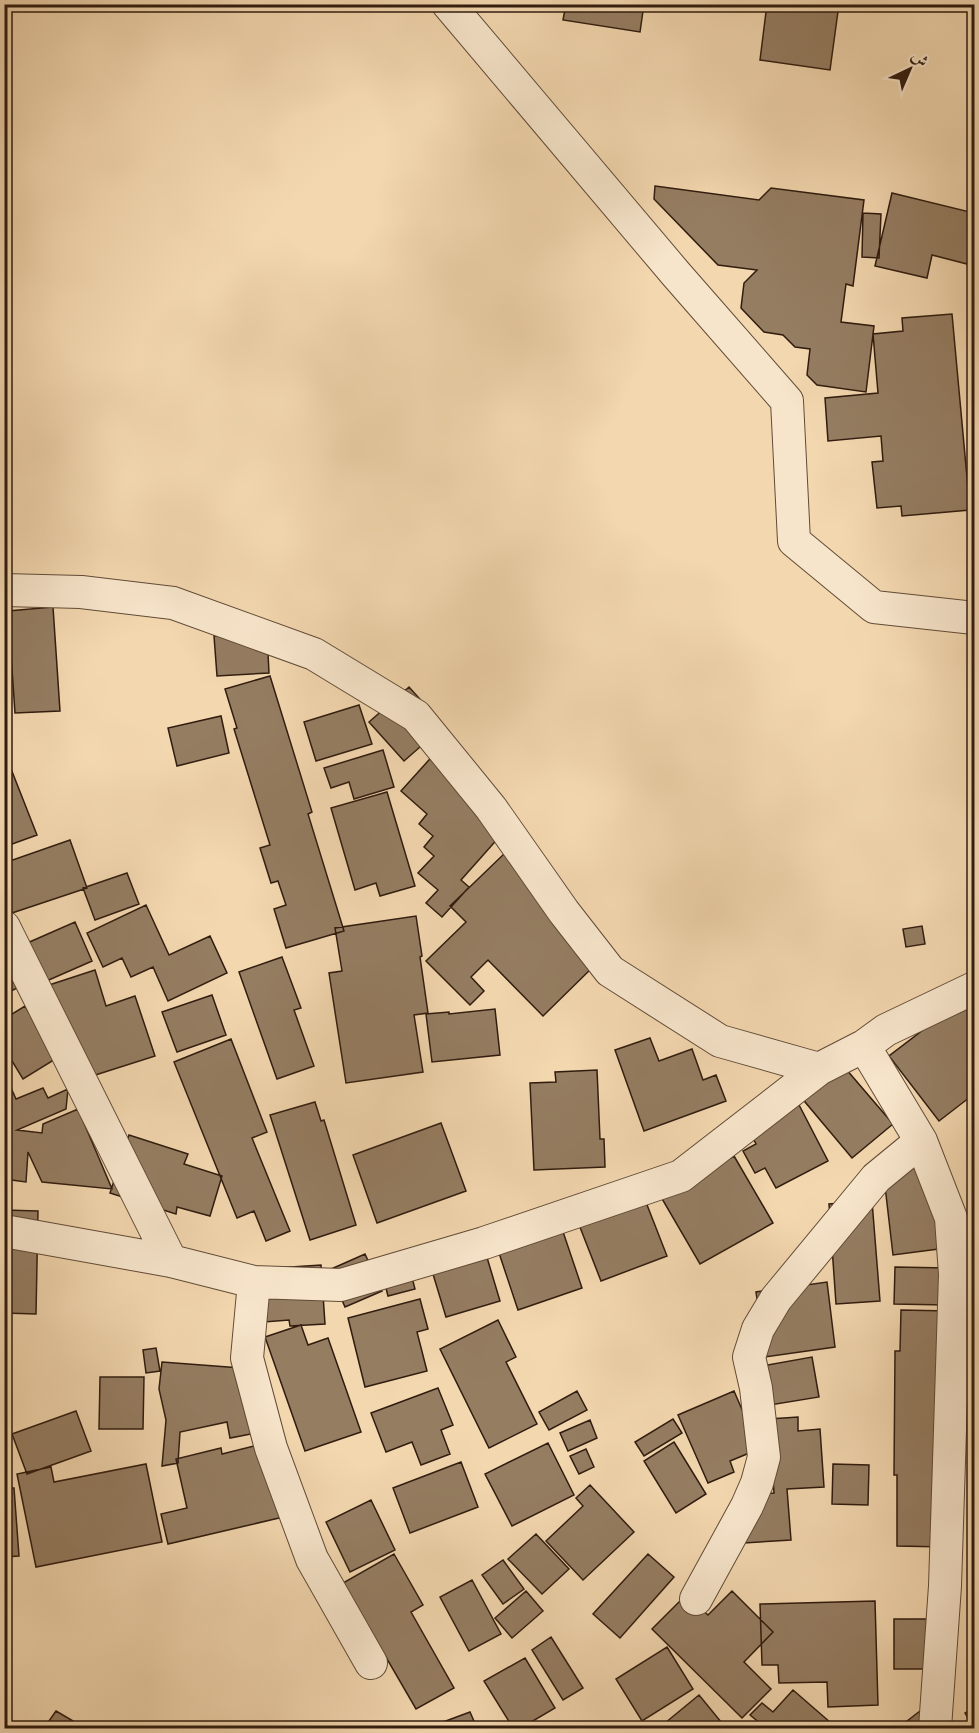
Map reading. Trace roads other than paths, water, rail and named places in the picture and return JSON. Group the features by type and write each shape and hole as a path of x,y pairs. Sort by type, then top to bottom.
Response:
{"street":[{"path":"448,4 668,265 787,401 794,542 874,607 975,618"},
{"path":"4,590 81,592 173,603 314,654 416,716 491,808 564,912 610,971 720,1041 819,1069"},
{"path":"4,927 171,1261"},
{"path":"4,1231 171,1261 254,1282 341,1285 484,1243 681,1176 819,1069 864,1046 886,1030 975,988"},
{"path":"864,1046 921,1141 951,1218 955,1274 945,1586 935,1728"},
{"path":"696,1599 747,1506 757,1483 764,1457 756,1388 749,1357 758,1329 776,1299 876,1178 921,1141"},
{"path":"254,1282 247,1358 271,1448 312,1559 371,1663"}]}
